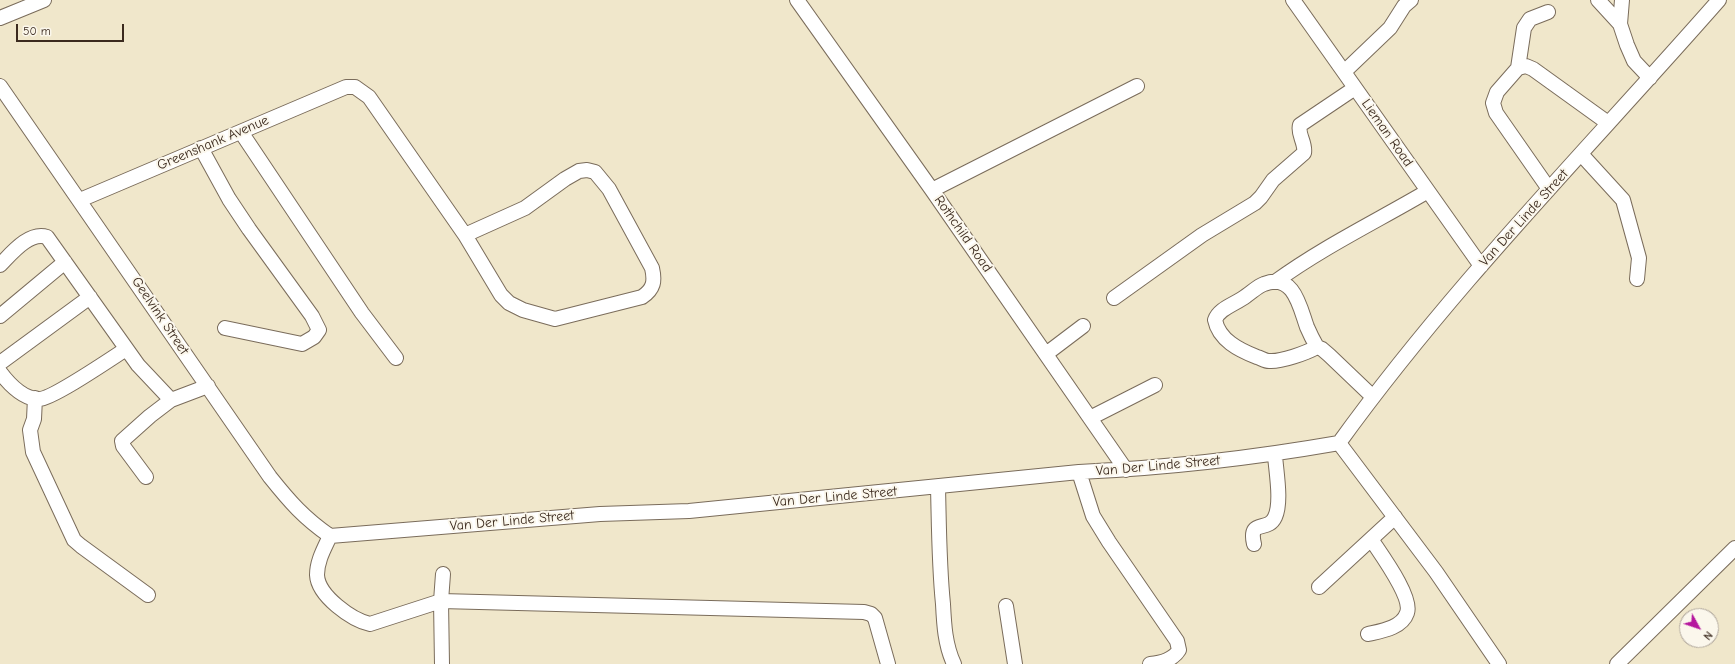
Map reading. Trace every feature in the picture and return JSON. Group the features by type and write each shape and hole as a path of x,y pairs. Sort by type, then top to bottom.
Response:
{"street":[{"path":"0,18 44,0"},
{"name":"Rothchild Road","path":"798,0 1126,470"},
{"name":"Lieman Road","path":"1293,0 1481,266"},
{"path":"1344,72 1390,28 1404,6 1411,0"},
{"path":"1598,0 1620,24 1634,61 1650,78"},
{"path":"1620,24 1622,0"},
{"name":"Van Der Linde Street","path":"330,536 600,514 689,511 1079,472 1126,470 1275,455 1339,443 1373,397 1481,266 1719,0"},
{"path":"1548,12 1530,19 1524,28 1518,68 1497,92 1493,103 1496,113 1549,189"},
{"path":"1518,68 1526,66 1533,69 1608,123"},
{"name":"Geelvink Street","path":"0,86 270,477 292,505 308,521 330,536"},
{"path":"932,190 1137,86"},
{"name":"Greenshank Avenue","path":"80,200 346,87 355,87 369,97 465,234"},
{"path":"1114,298 1202,235 1254,203 1261,197 1273,180 1304,153 1305,147 1299,128 1300,125 1355,88"},
{"path":"241,132 362,313 396,358"},
{"path":"201,148 229,199 312,316 319,330 314,337 302,344 279,341 225,328"},
{"path":"1581,154 1623,200 1640,258 1637,279"},
{"path":"587,170 595,172 613,196 652,268 655,280 652,288 642,297 555,319 523,310 510,303 501,295 465,234 525,208 565,179 579,171 587,170"},
{"path":"1275,282 1297,266 1344,238 1428,191"},
{"path":"0,265 29,239 42,236 47,237 126,349 149,378 171,400"},
{"path":"0,316 65,262"},
{"path":"1317,347 1309,352 1284,359 1269,361 1249,354 1230,344 1218,329 1214,320 1223,310 1263,284 1275,282 1285,284 1294,293 1300,304 1307,328 1317,347 1329,355 1373,397"},
{"path":"90,297 1,372 20,392 28,397 41,399 56,393 126,349"},
{"path":"1046,354 1083,326"},
{"path":"1090,418 1155,385"},
{"path":"146,477 123,446 122,441 150,416 171,400 208,386"},
{"path":"35,398 30,437 33,452 74,540 148,595"},
{"path":"1339,443 1436,572 1499,664"},
{"path":"1254,544 1252,534 1254,530 1257,527 1272,522 1276,516 1278,504 1275,455"},
{"path":"1079,472 1093,516 1109,542 1177,641 1179,650 1176,654 1160,663 1150,664"},
{"path":"938,487 940,570 945,627 949,653 954,664"},
{"path":"1319,587 1395,517"},
{"path":"330,536 320,560 317,576 329,598 349,616 361,622 370,624 441,601 864,612 871,614 875,618 888,664"},
{"path":"1368,634 1395,627 1408,613 1407,601 1398,580 1371,539"},
{"path":"1617,664 1735,548"},
{"path":"442,664 441,601 443,574"},
{"path":"1006,606 1015,664"}]}
